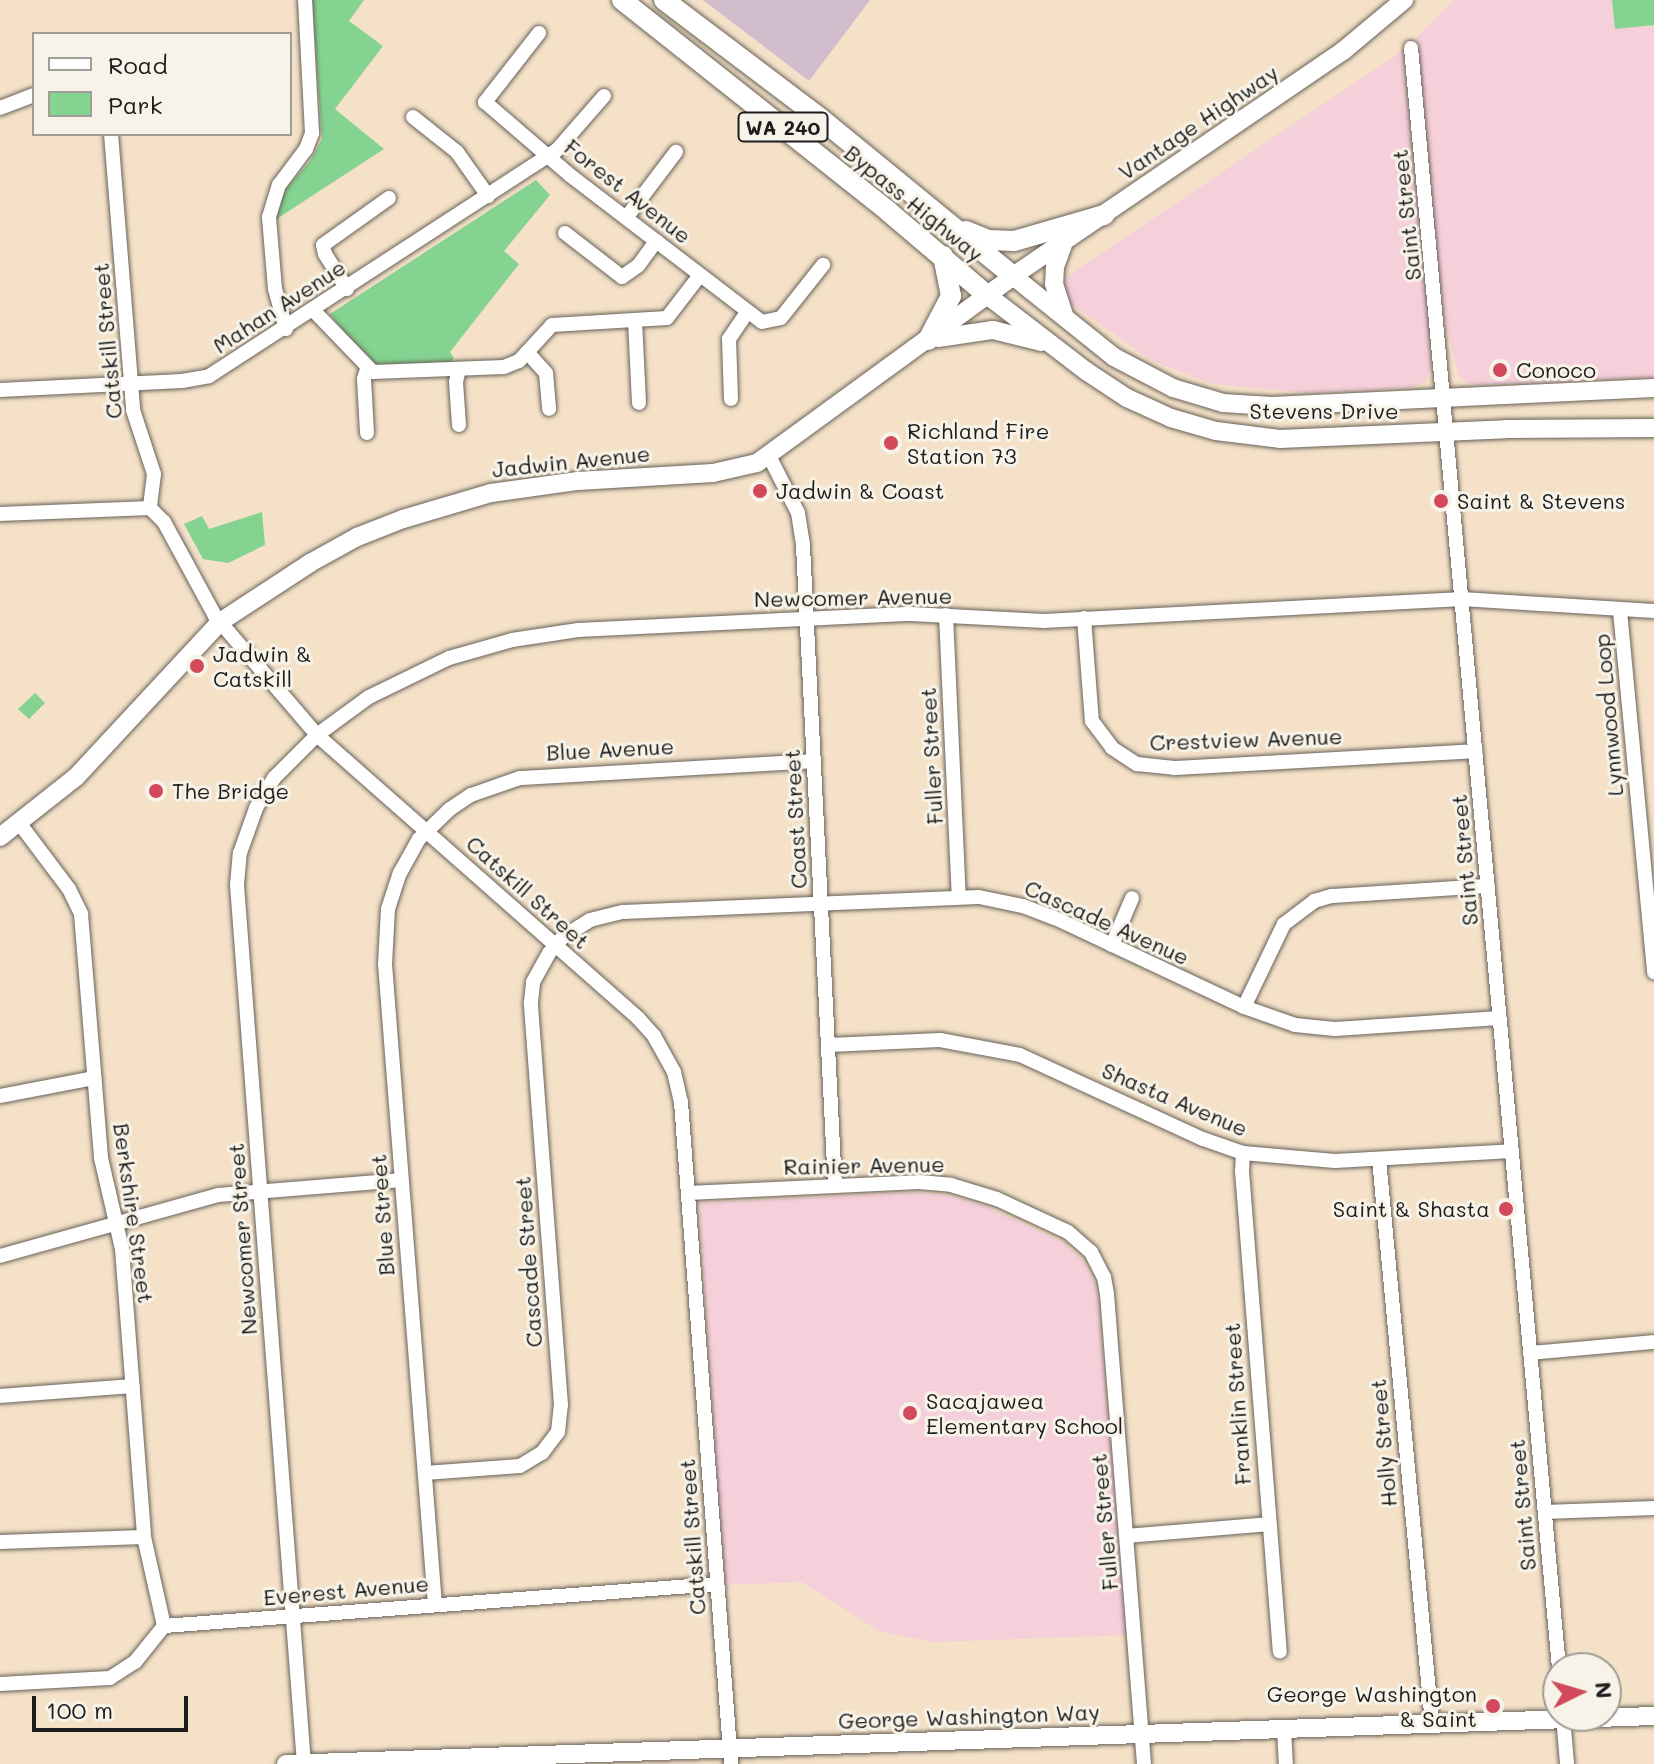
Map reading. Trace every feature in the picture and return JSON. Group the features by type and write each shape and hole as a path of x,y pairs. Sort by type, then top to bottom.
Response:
{"highway":[{"name":"Bypass Highway","path":"622,0 943,256 987,295"},
{"name":"Bypass Highway","path":"664,0 820,118 1013,276"},
{"name":"WA 240","path":"949,224 988,240 1014,241 1104,215"},
{"path":"928,340 951,296 943,256"}],"main road":[{"name":"Vantage Highway","path":"1013,276 1343,51 1404,0"},
{"path":"1064,242 1055,267 1054,284 1066,319"},
{"name":"Stevens Drive","path":"1013,276 1114,357 1190,395 1223,403 1272,406 1654,388"},
{"name":"Jadwin Avenue","path":"0,837 20,824 100,753 220,622 310,563 357,537 449,504 511,489 713,473 757,463 1013,276"},
{"name":"Stevens Drive","path":"987,295 1127,398 1171,418 1216,431 1280,439 1654,428"},
{"path":"928,340 966,331 993,330 1052,345"},
{"name":"George Washington Way","path":"1622,1717 1654,1716"},
{"name":"George Washington Way","path":"286,1764 730,1756 1143,1734 1542,1719"}],"street":[{"path":"286,329 275,289 269,217 274,194 306,149 313,129 305,0"},
{"name":"Forest Avenue","path":"539,33 485,102 547,157 747,312"},
{"name":"Saint Street","path":"1411,48 1446,397 1558,1652"},
{"path":"0,108 32,96"},
{"name":"Mahan Avenue","path":"0,390 131,384 209,376 314,311 547,157 568,140 604,96"},
{"path":"413,117 457,152 488,196"},
{"name":"Catskill Street","path":"111,136 134,419 153,469 155,491 150,508 168,528 220,622 317,735 638,1018 666,1055 679,1090 730,1756"},
{"path":"626,218 676,152"},
{"path":"347,289 325,254 323,245 389,198"},
{"path":"565,233 622,277 638,266 656,241"},
{"path":"731,399 729,339 747,312 762,322 778,321 823,265"},
{"path":"314,311 367,369 385,373 513,365 552,325 667,318 700,275"},
{"path":"635,321 639,403"},
{"path":"527,352 545,371 549,409"},
{"path":"367,369 364,379 367,433"},
{"path":"459,369 456,379 459,425"},
{"name":"Coast Street","path":"769,456 798,513 835,1186"},
{"path":"0,514 150,508"},
{"name":"Lynnwood Loop","path":"1462,599 1620,611 1648,840 1654,972"},
{"name":"Newcomer Avenue","path":"317,735 397,682 449,658 512,640 578,630 946,615 1032,620 1462,599"},
{"path":"1620,611 1654,611"},
{"name":"Fuller Street","path":"946,615 959,896"},
{"name":"Crestview Avenue","path":"1084,618 1092,721 1112,748 1137,764 1174,768 1476,751"},
{"name":"Newcomer Street","path":"304,1764 237,870 248,826 266,791 317,735"},
{"name":"Blue Avenue","path":"426,832 450,809 471,795 520,778 814,761"},
{"name":"Berkshire Street","path":"20,824 69,889 81,914 101,1158 117,1222 144,1537 164,1626"},
{"name":"Blue Street","path":"426,832 408,856 392,891 385,929 401,1180 435,1605"},
{"path":"1244,1007 1284,924 1314,901 1332,896 1488,886"},
{"name":"Cascade Avenue","path":"555,946 574,928 606,914 959,896 1023,906 1244,1007 1295,1025 1335,1029 1500,1018"},
{"path":"1112,945 1132,898"},
{"name":"Cascade Street","path":"425,1473 520,1466 542,1453 558,1432 561,1405 531,1002 540,966 555,946"},
{"name":"Shasta Avenue","path":"829,1045 940,1040 1020,1055 1203,1139 1243,1153 1291,1159 1379,1159 1512,1151"},
{"path":"0,1096 94,1078"},
{"name":"Franklin Street","path":"1243,1153 1280,1651"},
{"name":"Holly Street","path":"1379,1159 1432,1724"},
{"path":"0,1256 219,1195 401,1180"},
{"name":"Rainier Avenue","path":"688,1193 936,1183 977,1191 1068,1232 1091,1252 1104,1277"},
{"name":"Fuller Street","path":"1104,1277 1144,1764"},
{"path":"1530,1353 1654,1342"},
{"path":"0,1396 133,1386"},
{"path":"1545,1512 1654,1508"},
{"path":"1127,1536 1269,1524"},
{"path":"0,1542 144,1537"},
{"name":"Everest Avenue","path":"164,1626 717,1584"},
{"path":"0,1684 110,1678 135,1662 164,1626"},
{"path":"1284,1729 1286,1764"},
{"path":"1564,1732 1567,1764"}],"shaded area":[{"path":"703,0 870,0 809,81"},
{"path":"1454,0 1612,0 1615,29 1654,25 1654,377 1478,385 1466,382 1458,374 1443,312 1416,38"},
{"path":"1402,51 1429,309 1431,368 1426,381 1412,388 1309,393 1212,384 1152,361 1060,296 1058,285 1071,274"},
{"name":"Sacajawea Elementary School","path":"914,1192 952,1196 985,1206 1064,1243 1084,1261 1097,1289 1127,1635 932,1642 879,1631 802,1582 724,1585 699,1203"}],"green space":[{"path":"312,0 364,0 349,21 383,46 335,109 384,149 275,220 285,190 310,161 322,139"},
{"path":"1612,0 1654,0 1654,25 1615,29"},
{"path":"536,180 550,195 504,251 519,264 450,352 454,358 451,362 372,366 330,314"},
{"path":"262,512 265,545 228,563 203,559 184,524 202,516 209,529"},
{"path":"35,693 45,703 29,719 18,709"}],"place":[{"name":"Conoco","path":"1500,370"},
{"name":"Richland Fire Station 73","path":"891,443"},
{"name":"Jadwin & Coast","path":"760,491"},
{"name":"Saint & Stevens","path":"1441,501"},
{"name":"Jadwin & Catskill","path":"197,666"},
{"name":"The Bridge","path":"156,791"},
{"name":"Saint & Shasta","path":"1506,1209"},
{"name":"Sacajawea Elementary School","path":"910,1413"},
{"name":"George Washington & Saint","path":"1493,1706"}]}
